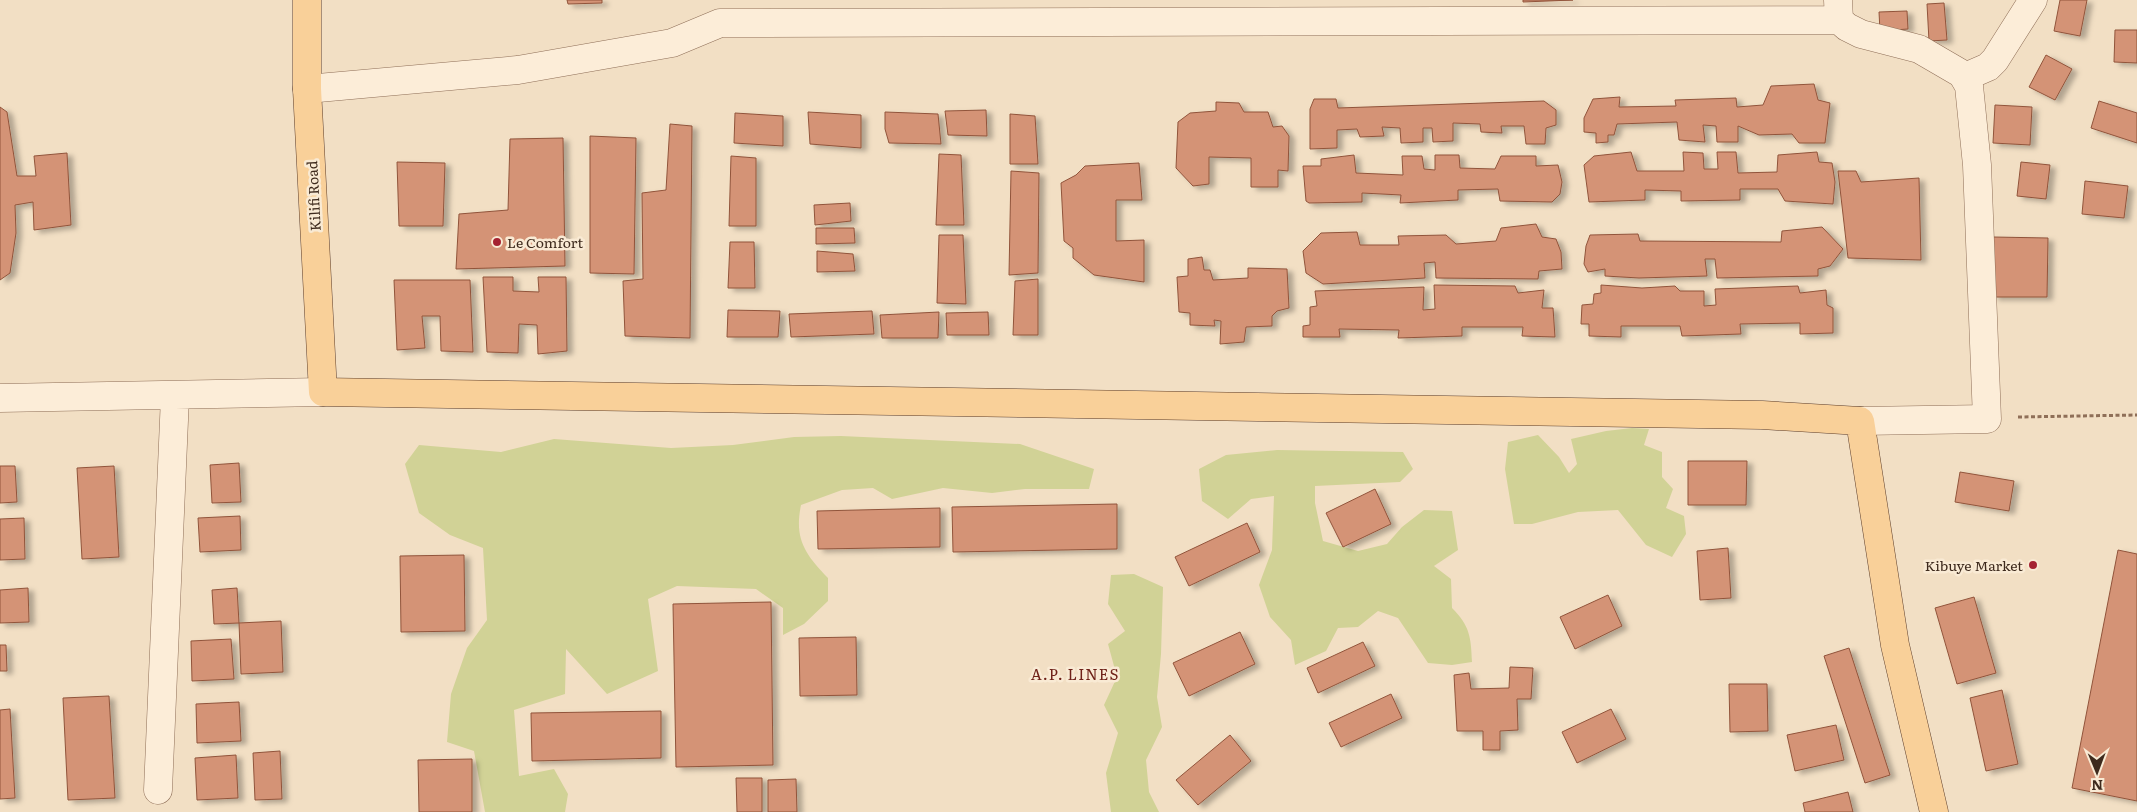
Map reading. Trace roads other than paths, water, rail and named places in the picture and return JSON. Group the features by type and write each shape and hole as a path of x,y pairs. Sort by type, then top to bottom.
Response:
{"main road":[{"name":"Kilifi Road","path":"307,0 307,88 323,392"},
{"path":"323,392 1762,416 1860,421 1895,645 1934,812"}],"street":[{"path":"1965,77 1988,67 2033,0"},
{"path":"307,88 518,70 672,43 720,11 1838,10 1847,27 1862,34 1919,49 1965,77 1969,86 1977,165 1987,419 1860,421"},
{"path":"0,398 175,397 323,392"},
{"path":"158,790 175,397"}],"place":[{"name":"Le Comfort","path":"497,242"},
{"name":"Kibuye Market","path":"2033,565"}],"district":[{"name":"A.P. LINES","path":"1075,673"}]}
